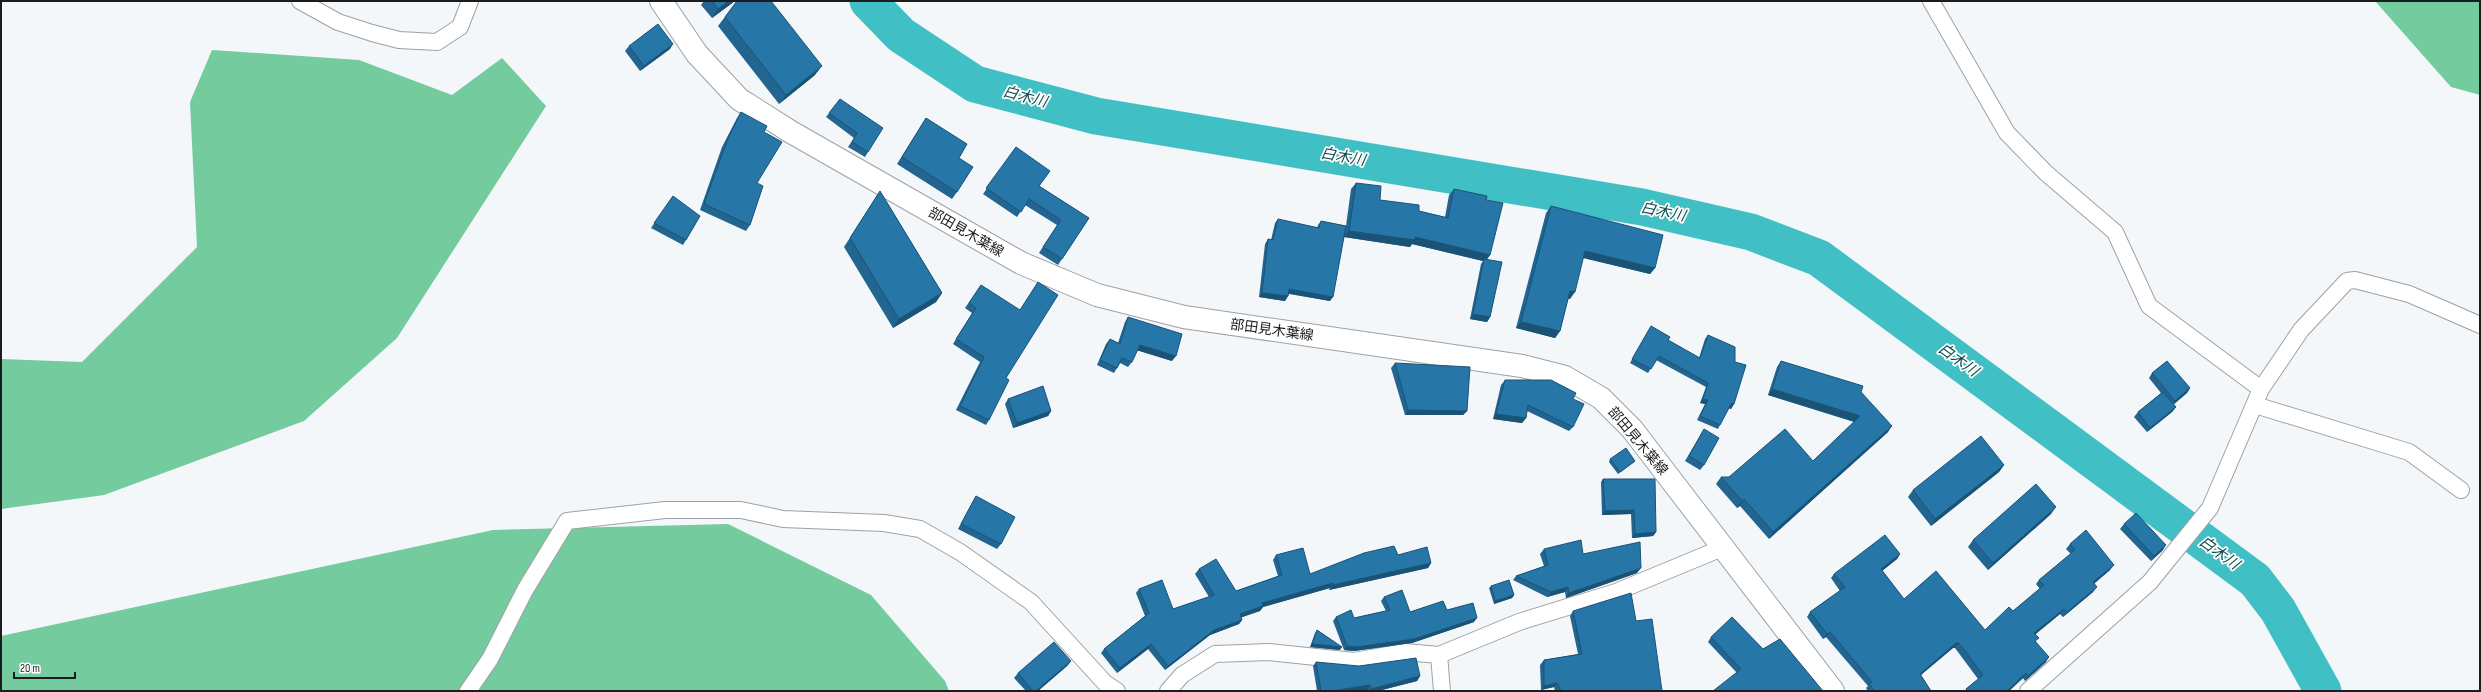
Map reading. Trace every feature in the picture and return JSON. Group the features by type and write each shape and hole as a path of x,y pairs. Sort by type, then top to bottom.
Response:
{"main road":[{"name":"部田見木葉線","path":"662,1 697,54 739,99 791,132 1021,263 1097,295 1184,317 1522,366 1565,377 1601,398 1632,429 1833,691"}],"street":[{"path":"300,1 338,22 372,33 399,40 437,42 460,27 470,1"},
{"path":"1931,1 2007,134 2046,173 2115,232 2149,306 2262,389"},
{"path":"2028,691 2150,582 2210,508 2262,389 2301,330 2347,281 2355,280 2409,294 2480,325"},
{"path":"2255,405 2409,452 2460,490"},
{"path":"468,691 490,659 525,590 567,520 616,514 680,510 741,510 783,519 884,523 920,529 960,552 1031,602 1105,683 1117,691"},
{"path":"1168,691 1182,675 1215,654 1269,652 1354,661 1405,652 1439,655 1519,622 1616,592 1722,548"},
{"path":"1439,655 1442,691"}],"green space":[{"path":"2375,1 2480,1 2480,95 2451,87"},
{"path":"212,50 359,60 452,95 502,58 546,106 397,338 304,421 104,495 1,509 1,359 82,362 197,247 190,102"},
{"path":"728,524 871,595 945,681 949,691 1,691 1,636 493,530"}],"building":[{"path":"712,1 729,1 718,9"},
{"path":"737,1 771,1 822,66 786,95 725,17"},
{"path":"658,24 673,44 644,66 629,46"},
{"path":"840,99 883,128 868,152 852,142 857,133 829,113"},
{"path":"741,112 767,126 764,132 782,142 757,183 763,186 750,225 704,204 727,141"},
{"path":"926,118 967,144 959,158 973,167 957,192 902,157"},
{"path":"1016,147 1050,171 1039,186 1089,218 1062,259 1043,247 1061,220 1029,199 1021,212 986,188"},
{"path":"1356,183 1381,186 1380,200 1419,205 1419,211 1448,218 1454,189 1487,196 1486,200 1503,203 1490,255 1415,237 1415,240 1349,231"},
{"path":"880,191 942,293 899,319 850,238"},
{"path":"673,196 700,216 686,240 654,223"},
{"path":"1551,206 1663,235 1655,268 1585,251 1575,292 1570,291 1560,331 1521,322"},
{"path":"1278,219 1319,228 1321,221 1346,226 1333,297 1289,289 1288,296 1262,293 1268,239 1273,240"},
{"path":"1484,259 1502,262 1490,317 1473,314"},
{"path":"1038,282 1058,295 1006,378 1009,380 989,420 960,406 984,357 956,339 976,308 969,303 981,285 1020,310"},
{"path":"1128,317 1182,334 1176,356 1140,345 1132,362 1122,358 1117,368 1100,360 1110,339 1120,344"},
{"path":"1651,326 1670,337 1668,340 1700,358 1708,335 1735,347 1735,362 1746,365 1734,404 1731,404 1720,425 1700,416 1708,400 1703,399 1708,383 1659,356 1651,369 1632,359"},
{"path":"1781,361 1863,386 1861,392 1892,426 1773,532 1744,499 1742,501 1721,477 1729,477 1785,429 1813,461 1860,416 1772,389"},
{"path":"2167,361 2190,388 2175,401 2152,373"},
{"path":"1395,363 1470,367 1467,411 1408,410"},
{"path":"1505,380 1551,380 1576,393 1573,399 1584,404 1573,427 1528,405 1526,418 1496,414"},
{"path":"1043,386 1051,411 1017,423 1008,399"},
{"path":"2163,392 2176,407 2150,428 2138,412"},
{"path":"1704,429 1719,438 1704,465 1689,456"},
{"path":"1981,436 2004,465 1935,519 1913,490"},
{"path":"1626,448 1635,461 1620,472 1610,459"},
{"path":"1603,479 1655,479 1656,532 1635,534 1634,510 1605,511"},
{"path":"2036,484 2056,507 1993,563 1973,540"},
{"path":"976,496 1015,517 1001,544 961,524"},
{"path":"2136,513 2166,545 2154,556 2124,524"},
{"path":"2086,530 2114,565 2093,582 2097,587 2067,612 2064,609 2034,633 2039,638 2035,641 2049,657 2028,676 2026,673 2007,691 1968,691 1966,689 1983,675 1959,643 1956,643 1920,674 1931,691 1875,691 1869,684 1872,682 1830,632 1827,634 1810,612 1845,587 1834,574 1885,535 1900,554 1881,569 1904,599 1936,571 1985,630 2009,607 2013,611 2044,585 2039,580 2075,550 2070,544"},
{"path":"1581,540 1583,554 1640,542 1641,568 1569,593 1568,587 1551,592 1516,576 1548,565 1544,549"},
{"path":"1394,546 1398,555 1427,547 1431,563 1333,585 1333,583 1262,603 1263,606 1240,614 1242,620 1214,630 1168,666 1151,644 1120,668 1104,649 1149,613 1139,589 1162,580 1173,609 1214,595 1199,569 1216,559 1236,591 1282,575 1276,555 1303,548 1310,574 1364,553"},
{"path":"1509,580 1514,595 1495,601 1491,586"},
{"path":"1402,590 1410,612 1443,601 1447,610 1473,603 1477,618 1414,639 1357,647 1347,646 1336,617 1351,610 1354,618 1390,610 1384,597"},
{"path":"1631,593 1636,621 1652,619 1662,691 1561,691 1557,683 1544,686 1544,660 1582,654 1573,611"},
{"path":"1732,617 1763,649 1780,639 1823,691 1713,691 1741,669 1711,637"},
{"path":"1317,630 1342,647 1312,644"},
{"path":"1054,642 1071,661 1036,691 1033,691 1018,673"},
{"path":"1416,658 1420,676 1371,689 1370,685 1332,691 1321,691 1316,662 1359,666"}],"waterway":[{"name":"白木川","path":"868,1 901,35 975,84 1096,116 1642,207 1751,232 1819,258 2255,580 2278,610 2323,691"}]}
